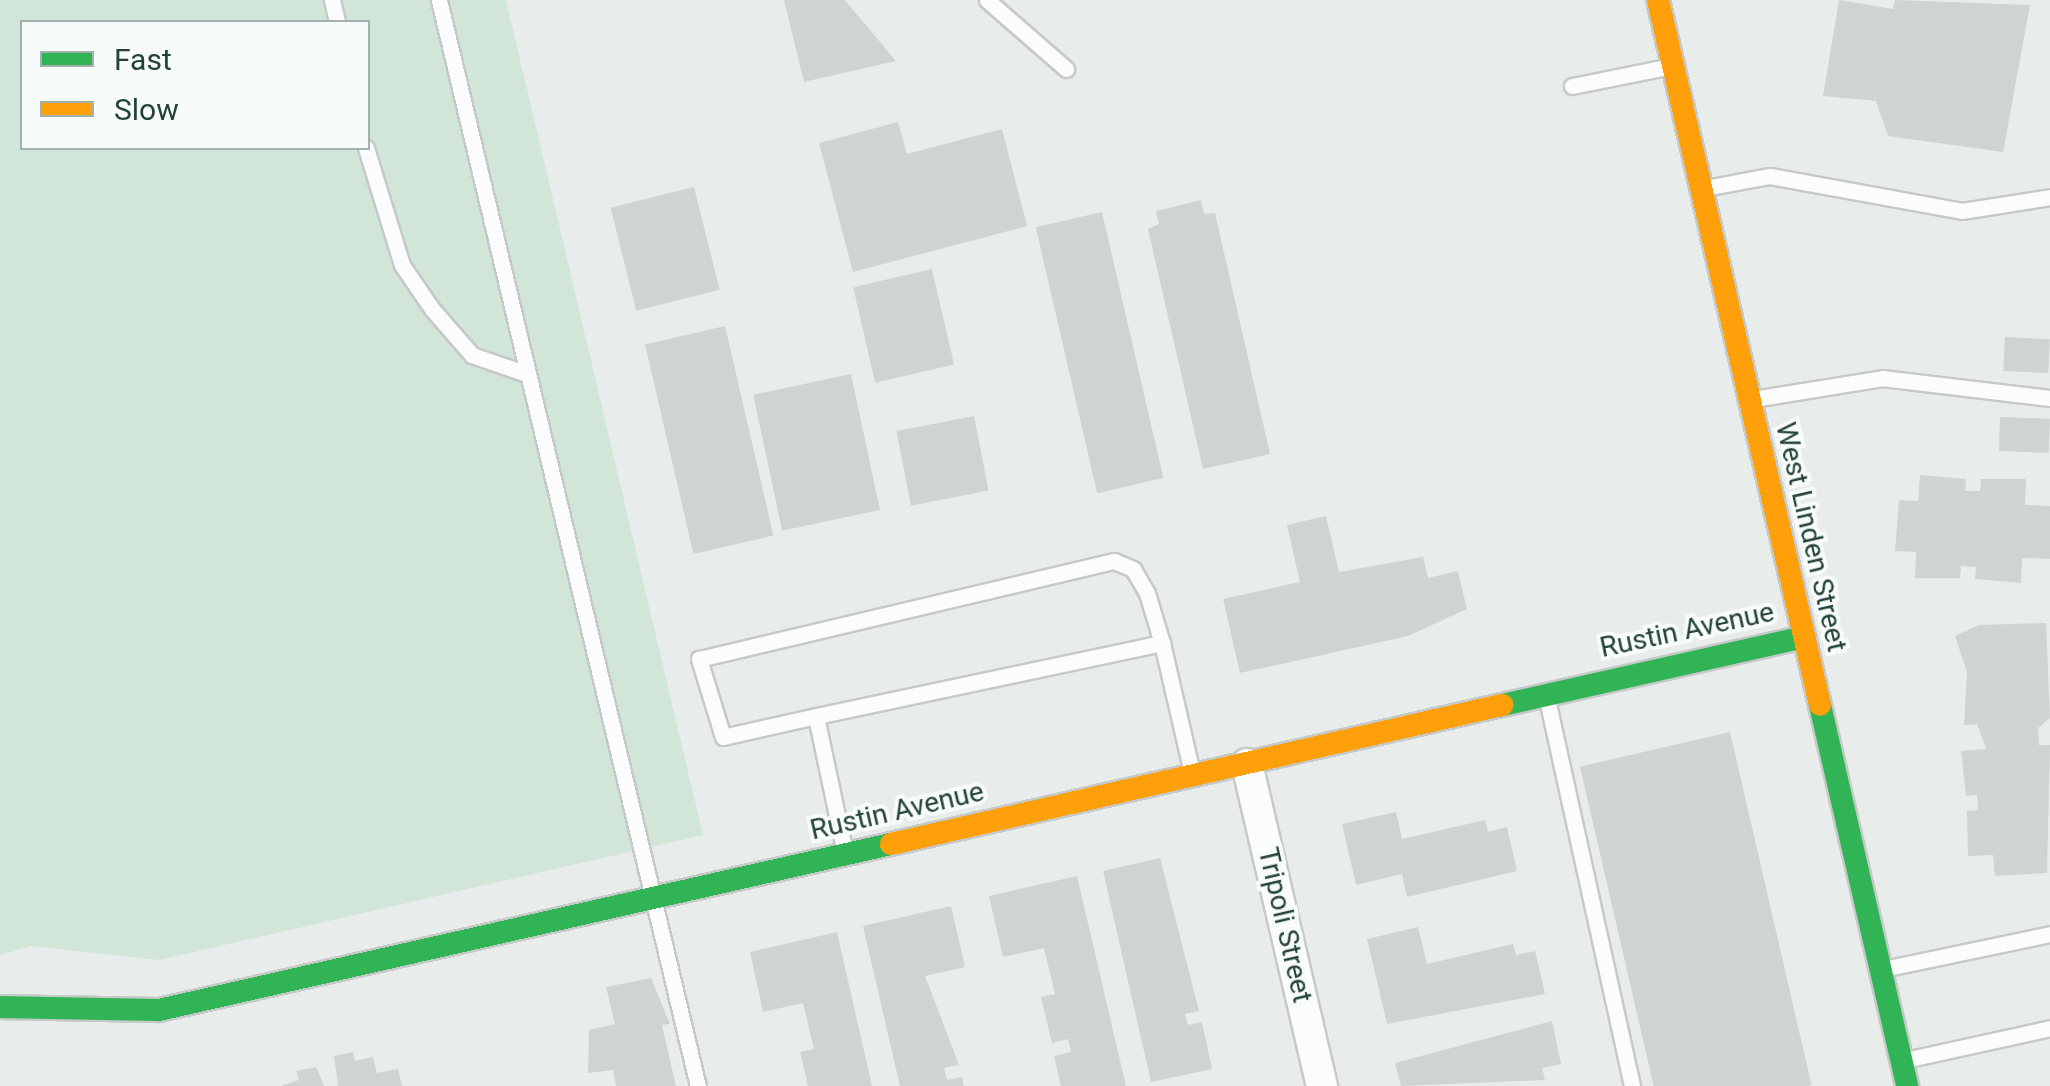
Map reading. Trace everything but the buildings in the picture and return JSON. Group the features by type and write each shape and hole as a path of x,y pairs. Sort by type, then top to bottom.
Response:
{"street":[{"name":"West Linden Street","path":"1658,0 1907,1086"},
{"name":"Rustin Avenue","path":"0,1007 159,1010 1248,764 1545,690 1803,637"},
{"name":"Tripoli Street","path":"1248,764 1322,1086"}],"lane":[{"path":"438,0 638,863 654,898 698,1086"},
{"path":"986,0 1066,69"},
{"path":"1572,86 1673,66"},
{"path":"366,150 381,212 432,309 472,355 524,372"},
{"path":"1701,189 1770,176 1962,211 2050,197"},
{"path":"1749,400 1882,378 2050,398"},
{"path":"1162,643 723,737 699,659 1114,561 1133,569 1148,593 1162,643 1193,776"},
{"path":"1545,690 1632,1086"},
{"path":"816,716 845,852"},
{"path":"1880,969 2050,934"},
{"path":"1902,1061 2050,1028"}],"green space":[{"path":"0,0 506,0 703,835 159,960 31,946 0,955"}],"traffic: fast":[{"path":"1502,705 1803,637"},
{"path":"1820,705 1907,1086"},
{"path":"0,1007 159,1010 891,844"}],"traffic: slow":[{"path":"1658,0 1820,705"},
{"path":"891,844 1502,705"}]}
